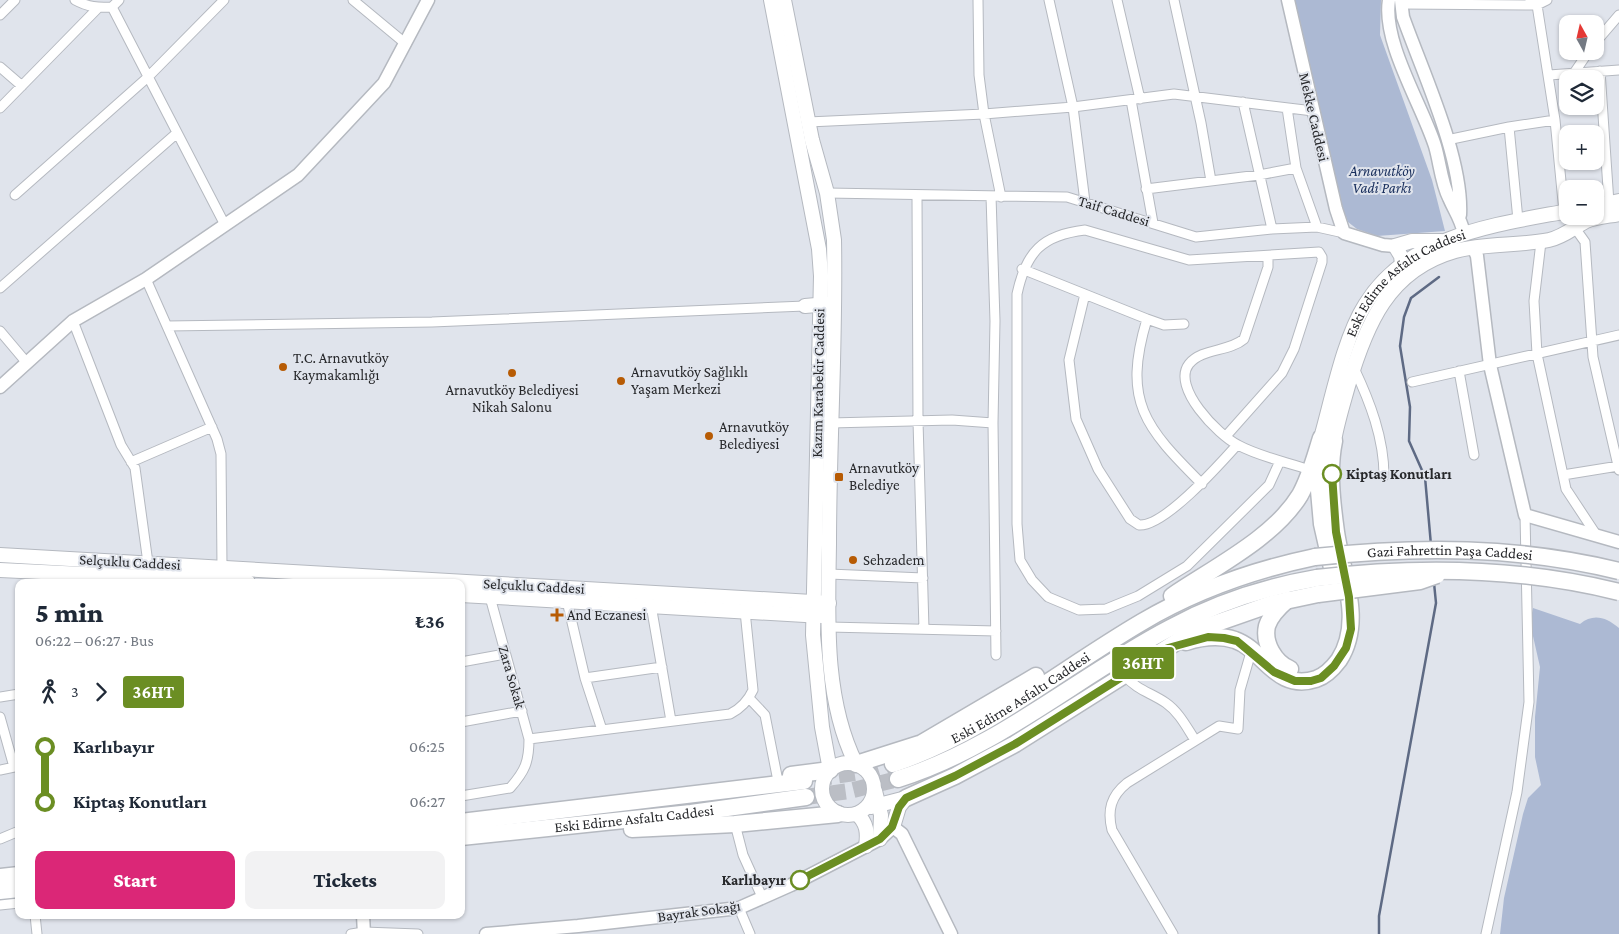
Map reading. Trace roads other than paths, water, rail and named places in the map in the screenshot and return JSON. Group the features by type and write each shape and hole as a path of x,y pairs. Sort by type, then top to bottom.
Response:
{"highway":[{"path":"1142,622 1167,599 1250,544 1280,520 1300,494 1313,464 1327,440"},
{"path":"1168,648 1208,637 1237,641 1274,672 1295,681 1311,681 1321,678 1334,666 1346,648 1351,629 1349,597 1336,532 1331,455 1327,440"},
{"path":"1287,600 1277,609 1267,626 1269,646 1273,655 1282,666 1298,671 1312,670 1325,663 1332,655 1340,631 1341,616 1322,524 1313,464"},
{"name":"Gazi Fahrettin Paşa Caddesi","path":"1142,622 1207,588 1257,571 1315,557 1401,550 1471,549 1544,556 1619,571"},
{"name":"Gazi Fahrettin Paşa Caddesi","path":"1154,636 1202,612 1239,597 1280,584 1317,586 1393,571 1453,569 1553,578 1619,592"},
{"path":"906,798 955,776 1015,744 1194,631 1223,619 1287,600 1317,586"},
{"name":"Eski Edirne Asfaltı Caddesi","path":"1142,622 957,738 896,771 936,766 980,745 1154,636"},
{"path":"856,764 922,743 1054,666 1106,644"},
{"path":"557,811 602,796 830,770"},
{"name":"Eski Edirne Asfaltı Caddesi","path":"465,822 557,811 805,789 691,813 465,837"},
{"path":"535,830 582,832 735,824 838,814"},
{"path":"0,891 10,877"}],"main road":[{"path":"0,388 73,321 146,279 298,175 384,83 428,0"},
{"name":"Kazım Karabekir Caddesi","path":"771,0 816,226 824,309 830,423 829,616 837,708 845,741 856,764"},
{"name":"Kazım Karabekir Caddesi","path":"784,0 808,122 827,193 834,240 824,309 813,609 813,652 822,727 830,770"},
{"name":"Mekke Caddesi","path":"1288,0 1336,210 1344,233"},
{"path":"1460,216 1448,198 1435,146 1402,65 1388,21 1388,2 1401,2 1402,17 1447,140 1461,194 1460,216 1464,233 1477,256 1490,364 1526,515 1619,542"},
{"name":"Eski Edirne Asfaltı Caddesi","path":"1604,217 1619,214"},
{"name":"Eski Edirne Asfaltı Caddesi","path":"1327,440 1347,347 1364,306 1377,288 1402,264 1444,241 1464,233 1518,220 1559,217"},
{"path":"1515,244 1508,238 1507,231 1510,225 1518,220"},
{"name":"Eski Edirne Asfaltı Caddesi","path":"1327,440 1374,315 1386,296 1409,274 1433,259 1473,247 1541,242 1565,235 1567,225"},
{"name":"Taif Caddesi","path":"1344,233 1383,246 1395,246"},
{"path":"1402,264 1401,256 1395,246 1412,241 1444,241"},
{"path":"805,306 824,309"},
{"name":"Selçuklu Caddesi","path":"0,555 222,567 349,579"},
{"name":"Selçuklu Caddesi","path":"0,570 46,578 98,579"},
{"name":"Selçuklu Caddesi","path":"465,587 813,609 829,616"},
{"name":"Selçuklu Caddesi","path":"465,595 490,597 544,593 567,601 745,611 813,609"},
{"path":"866,846 867,829 863,820 868,809 875,791 870,774 856,764 842,763 830,770 822,783 823,798 838,814 868,809 906,798"},
{"path":"906,798 899,807 892,827 902,834 951,934"},
{"path":"868,809 880,839"},
{"name":"Bayrak Sokağı","path":"486,934 578,930 739,908 880,839 892,827"},
{"path":"360,933 362,919"}],"street":[{"path":"0,15 15,0"},
{"path":"75,0 86,6 98,8 112,7 119,0"},
{"path":"15,195 148,77 224,0"},
{"path":"353,0 406,44"},
{"path":"978,0 979,76 984,114 1000,196"},
{"path":"1049,0 1072,107 1085,202"},
{"path":"1117,0 1135,100 1146,189 1153,223"},
{"path":"1174,0 1201,123 1211,180"},
{"path":"1401,2 1533,2 1547,0"},
{"path":"1533,2 1549,75 1564,180"},
{"path":"112,7 224,225"},
{"path":"0,108 98,8"},
{"path":"1604,32 1619,15"},
{"path":"0,67 22,86"},
{"path":"1604,71 1619,70"},
{"path":"1549,75 1559,74"},
{"path":"808,122 984,114 1072,107 1174,94 1194,98 1313,111"},
{"path":"1243,102 1258,175 1272,228"},
{"path":"1287,108 1296,168 1317,227"},
{"path":"1604,108 1614,202"},
{"path":"1447,140 1509,126 1555,120"},
{"path":"1509,126 1518,220"},
{"path":"0,288 177,133"},
{"path":"1146,189 1258,175 1296,168"},
{"name":"Taif Caddesi","path":"827,193 1067,197 1196,237 1272,228 1317,227 1344,233"},
{"path":"917,196 918,421 924,629"},
{"path":"991,196 995,321 993,423 996,655"},
{"path":"1564,475 1619,468 1593,357 1585,242 1575,225"},
{"path":"1226,436 1282,373 1294,349 1322,260 1319,252 1189,260 1085,230 1069,232 1051,239 1036,250 1022,269 1017,294 1017,524 1020,560 1032,580 1048,597 1079,610 1106,609 1138,596 1187,566 1224,531 1269,484 1280,461"},
{"path":"1541,242 1534,301 1538,354 1566,489 1597,536"},
{"path":"1268,256 1268,267 1244,339 1234,345 1197,357 1192,361 1185,372 1186,386 1194,402 1216,429 1237,445 1280,461 1313,464"},
{"path":"1022,269 1164,325 1184,324"},
{"path":"146,279 212,427 222,454 222,567"},
{"path":"1085,294 1069,360 1076,419 1098,469 1130,519 1139,525 1154,522 1202,484 1237,445"},
{"path":"167,326 432,322 805,306"},
{"path":"1147,319 1137,357 1138,392 1143,414 1168,450 1202,484"},
{"path":"73,321 121,446 135,468 148,563"},
{"path":"0,331 27,363"},
{"path":"1412,382 1538,354 1592,339 1619,335"},
{"path":"1354,368 1369,400 1384,454 1384,476"},
{"path":"1459,371 1474,455"},
{"path":"830,423 952,420 993,423"},
{"path":"131,462 212,427"},
{"path":"1486,934 1517,792 1529,702 1526,515"},
{"path":"828,574 923,578"},
{"name":"Zara Sokak","path":"465,795 510,788 522,774 529,757 529,739 490,597"},
{"path":"567,601 586,678 602,730"},
{"path":"651,605 671,721"},
{"path":"529,739 730,714 750,698 753,690 745,611"},
{"path":"829,616 924,629 996,631"},
{"path":"1173,934 1112,830 1108,816 1112,800 1118,790 1219,726 1238,729 1240,690 1251,652"},
{"path":"465,661 505,654"},
{"path":"586,678 662,667"},
{"path":"1124,675 1142,692 1168,704 1179,715 1195,740"},
{"path":"0,697 15,695"},
{"path":"750,698 765,715 777,776"},
{"path":"465,721 522,711"},
{"path":"0,717 15,763"},
{"path":"0,770 15,766"},
{"path":"735,824 744,856 762,898"},
{"path":"0,839 15,833"},
{"path":"0,905 15,903"},
{"path":"739,908 750,934"},
{"path":"35,919 37,934"},
{"path":"360,933 418,934"}],"waterway":[{"path":"1431,545 1425,477 1409,441 1410,407 1400,346 1404,317 1411,298 1439,277"},
{"path":"1379,934 1379,916 1436,603 1434,583"}],"tunnel":[{"path":"815,779 874,770 893,764"},
{"path":"806,797 849,791 898,779"}],"place":[{"name":"T.C. Arnavutköy Kaymakamlığı","path":"283,367"},
{"name":"Arnavutköy Belediyesi Nikah Salonu","path":"512,373"},
{"name":"Arnavutköy Sağlıklı Yaşam Merkezi","path":"621,381"},
{"name":"Arnavutköy Belediyesi","path":"709,436"},
{"name":"Kiptaş Konutları","path":"1332,474"},
{"name":"Arnavutköy Belediye","path":"839,477"},
{"name":"Sehzadem","path":"853,560"},
{"name":"And Eczanesi","path":"557,615"},
{"name":"Karlıbayır","path":"800,880"}],"park label":[{"name":"Arnavutköy Vadi Parkı","path":"1382,180"}]}
